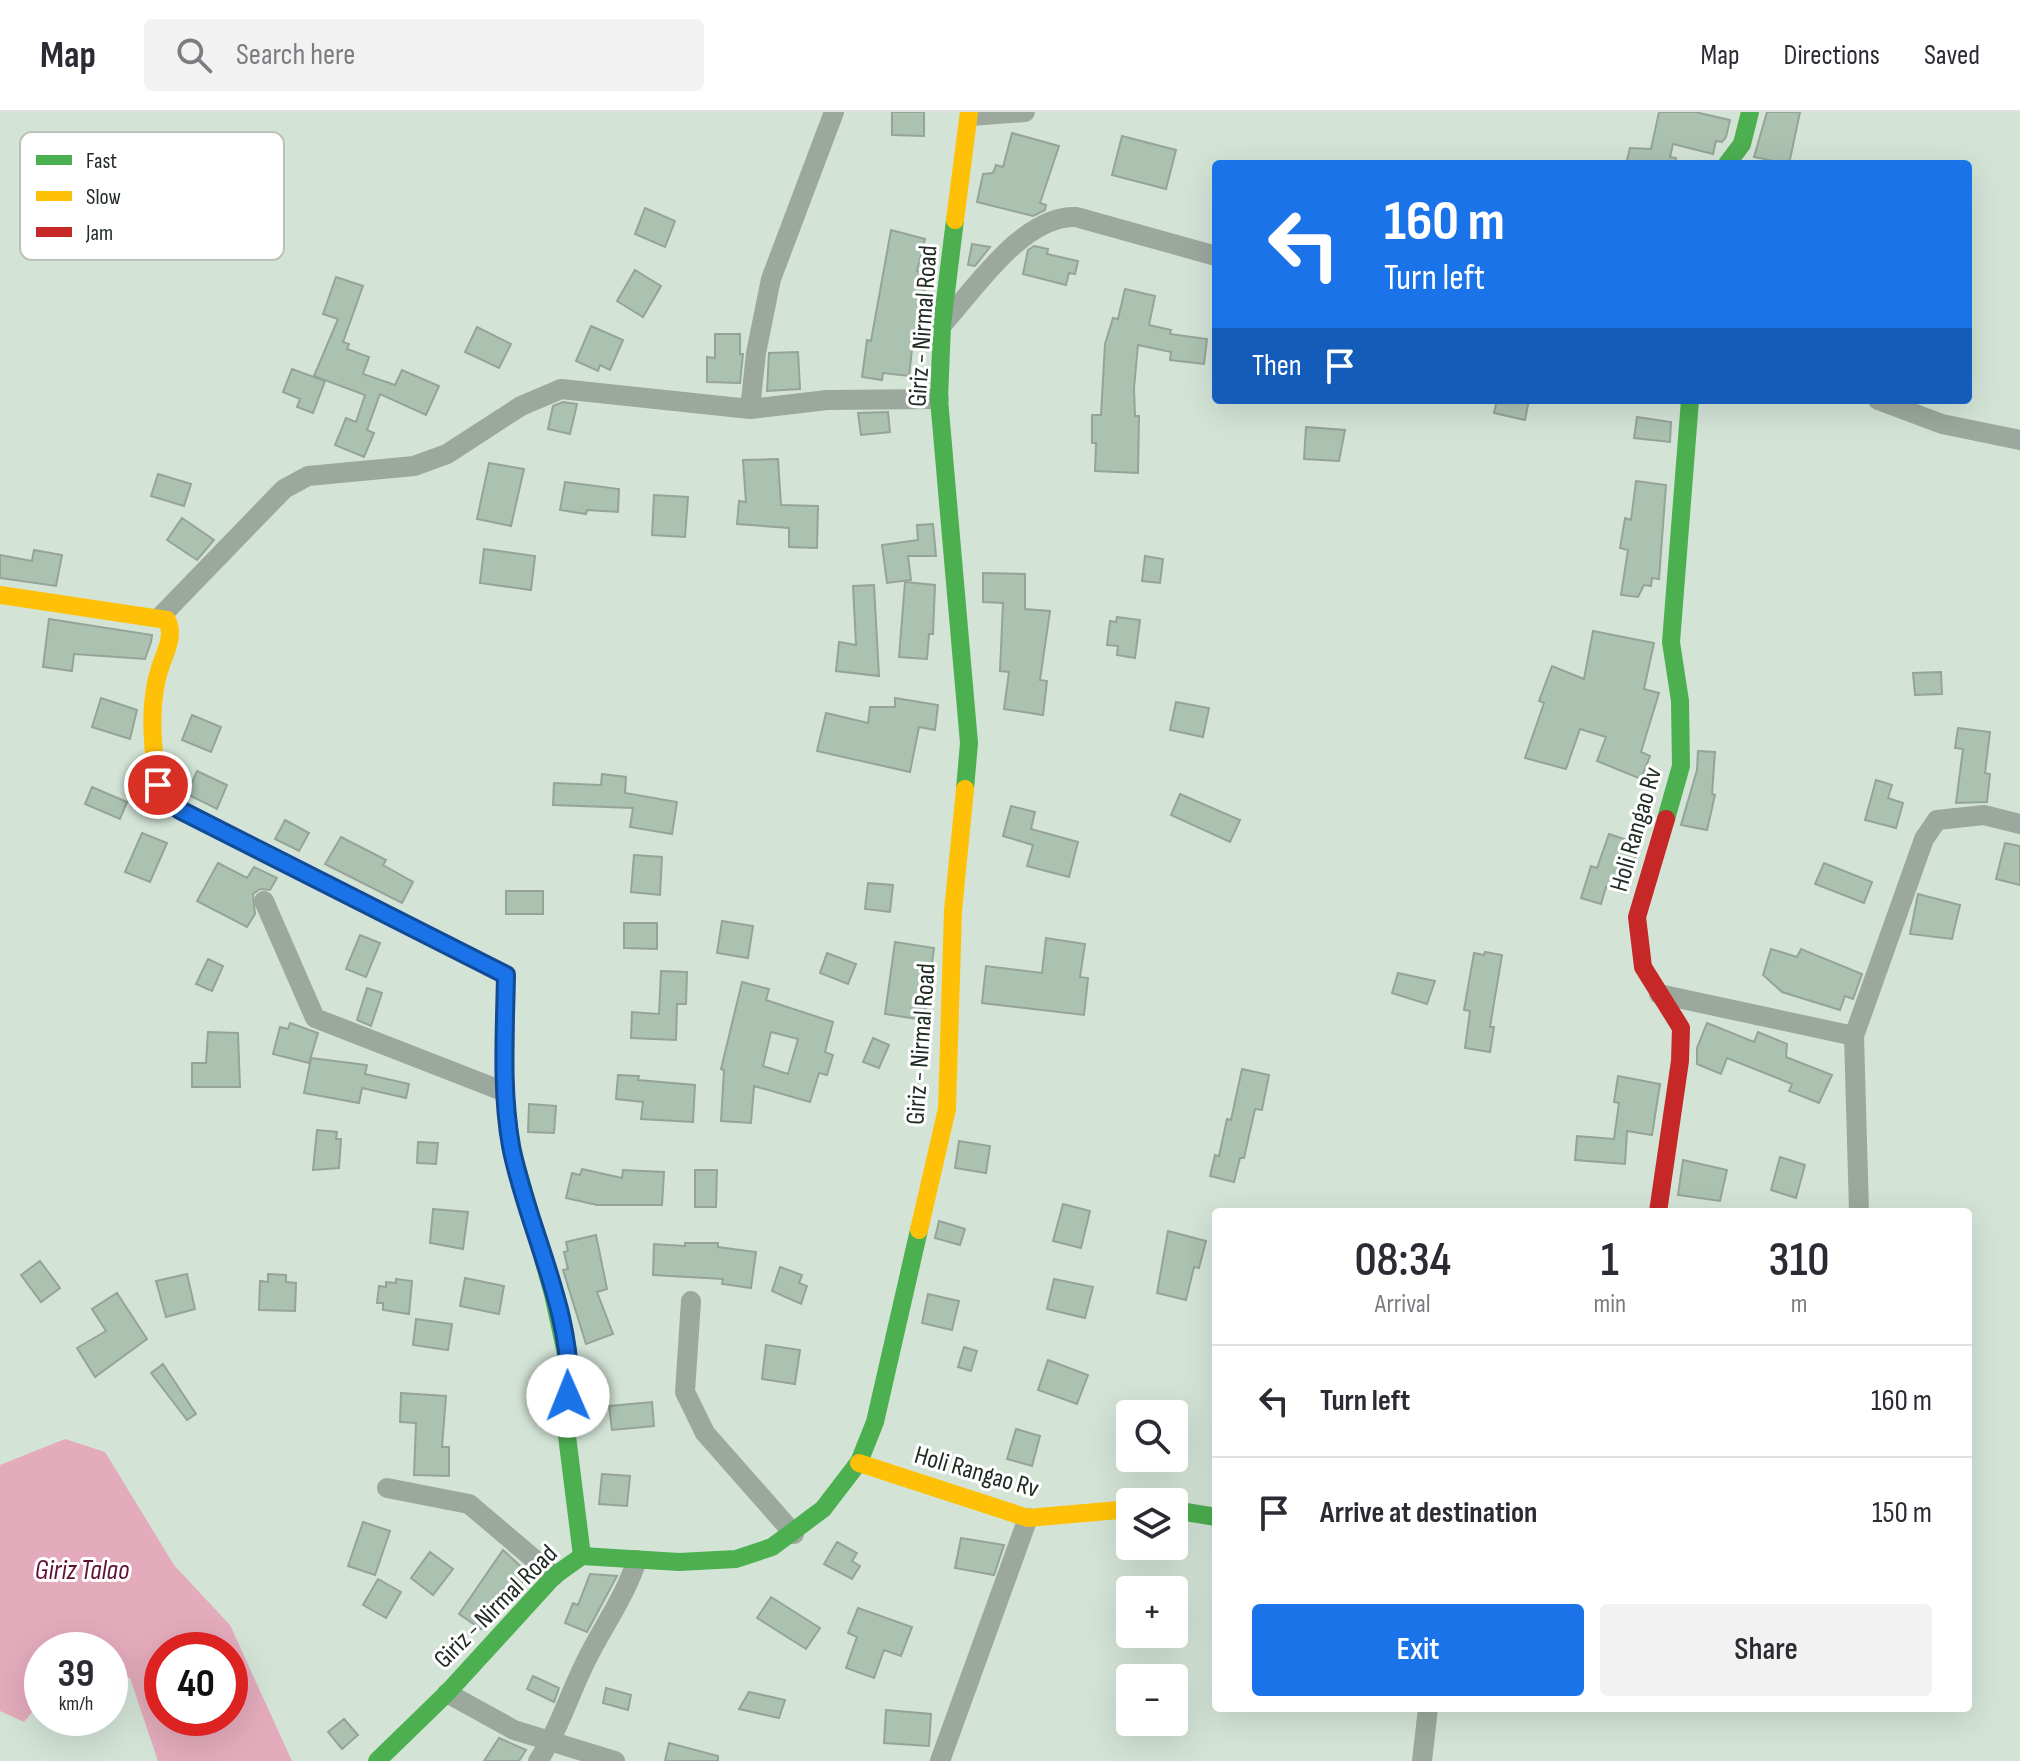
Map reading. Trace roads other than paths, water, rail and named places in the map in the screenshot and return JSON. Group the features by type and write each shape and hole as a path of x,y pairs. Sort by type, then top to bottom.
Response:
{"street":[{"path":"750,409 756,353 771,279 834,112"},
{"path":"969,114 1025,112"},
{"path":"1730,160 1742,144 1750,112"},
{"name":"Giriz - Nirmal Road","path":"377,1761 447,1693 554,1576 582,1556 637,1560 736,1559 766,1551 794,1534 826,1504 859,1463 875,1422 947,1109 953,911 969,743 939,399 942,325 969,114"},
{"path":"942,325 1017,242 1054,218 1076,217 1212,255"},
{"path":"160,617 284,489 308,476 414,466 447,454 521,406 561,389 750,409 827,400 939,399"},
{"name":"Holi Rangao Rv","path":"1659,1208 1680,1061 1681,1028 1643,967 1637,917 1681,766 1680,701 1671,642 1690,404"},
{"path":"1889,404 1942,424 2020,440"},
{"path":"0,595 160,617 171,625 155,695 155,758 158,785 164,799 180,810 506,975 505,1092 511,1146 553,1294 570,1372 565,1420 582,1556"},
{"path":"1859,1208 1854,1036 1924,839 1937,820 1984,815 2020,824"},
{"path":"264,901 315,1018 505,1092"},
{"path":"1659,994 1854,1036"},
{"path":"691,1301 685,1392 705,1433 794,1534"},
{"name":"Holi Rangao Rv","path":"859,1463 1028,1518 1116,1510"},
{"path":"387,1488 469,1504 554,1576"},
{"path":"1188,1512 1212,1516"},
{"path":"940,1761 1028,1518"},
{"path":"538,1761 585,1663 626,1592 637,1560"},
{"path":"447,1693 514,1730 615,1761"},
{"path":"1422,1761 1428,1712"}],"water":[{"name":"Giriz Talao","path":"65,1439 105,1452 174,1565 233,1632 144,1632 144,1720 128,1678 128,1632 24,1632 24,1722 0,1711 0,1465"},
{"name":"Giriz Talao","path":"248,1664 292,1761 158,1761 150,1736 248,1736"}]}
